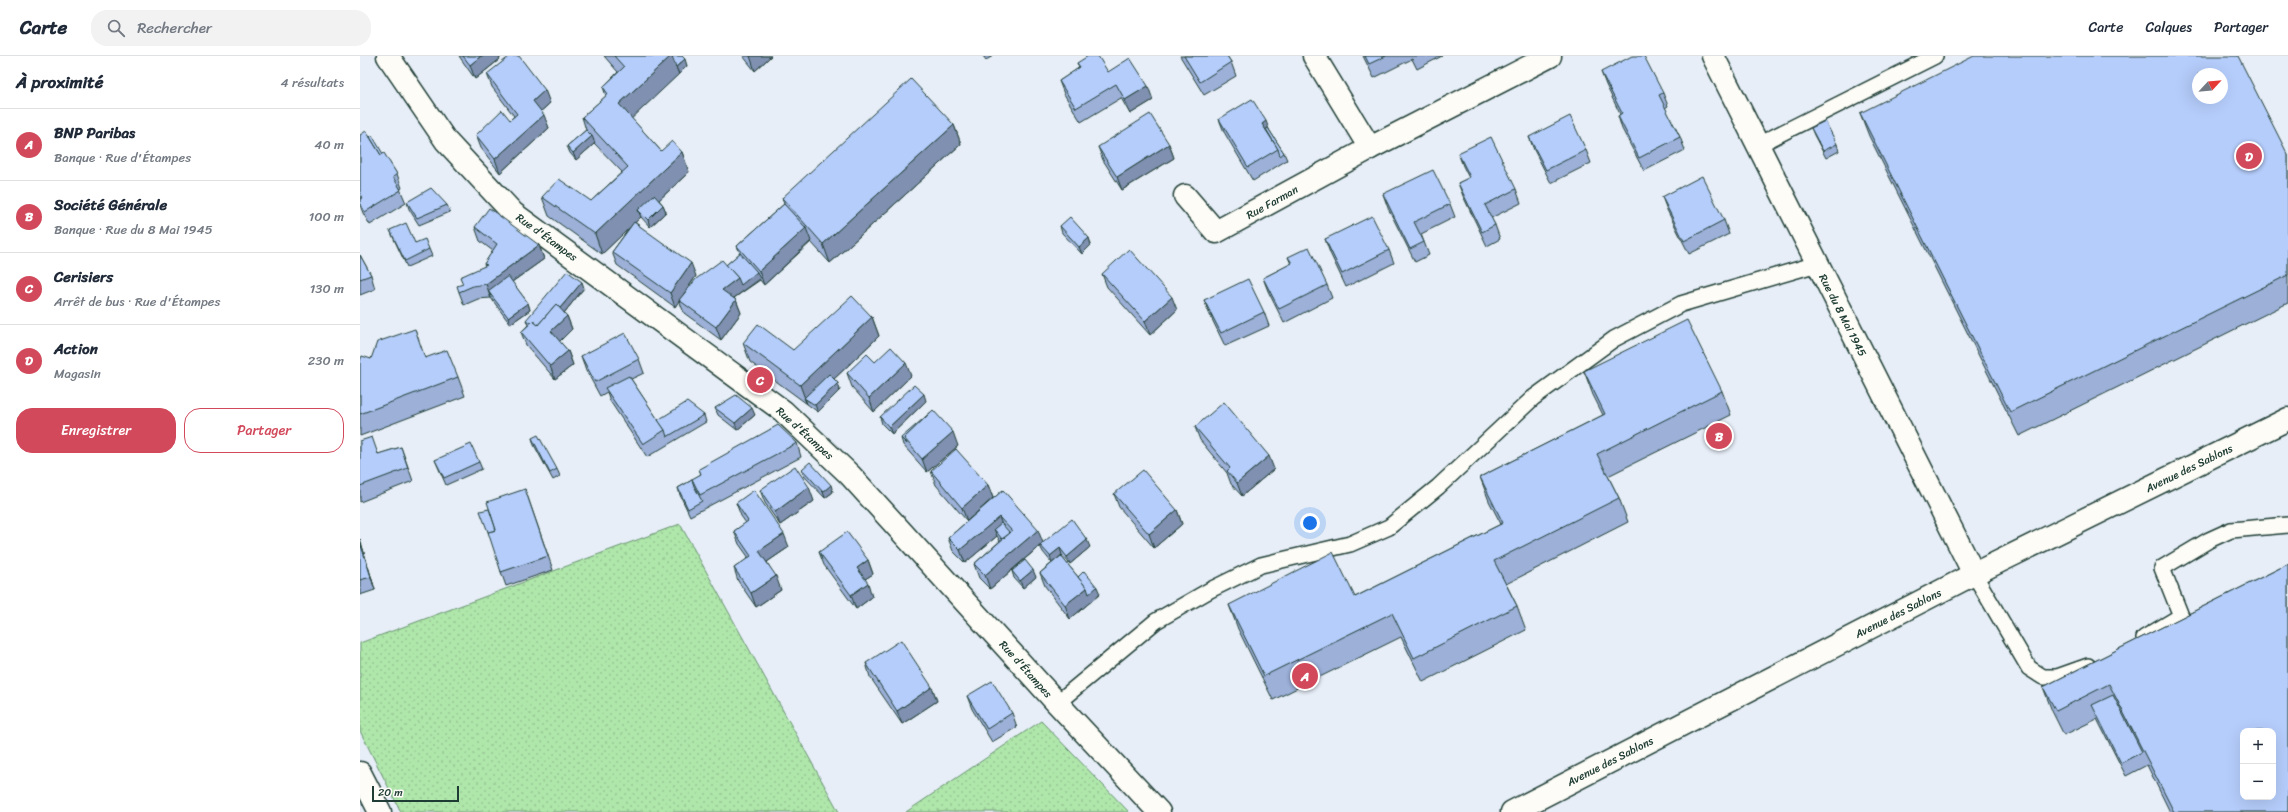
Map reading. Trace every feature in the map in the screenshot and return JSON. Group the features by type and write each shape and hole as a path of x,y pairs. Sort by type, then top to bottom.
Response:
{"street":[{"name":"Rue d'Étampes","path":"388,56 446,142 513,213 783,411 850,475 1056,703 1159,812"},
{"path":"1314,56 1370,148"},
{"name":"Rue Farman","path":"1185,196 1216,232 1370,148 1550,56"},
{"name":"Rue du 8 Mai 1945","path":"1713,56 1974,574"},
{"name":"Avenue des Sablons","path":"1512,812 1974,574 2288,419"},
{"path":"362,783 380,812"}],"lane":[{"path":"1758,145 1935,56"},
{"path":"1056,703 1156,621 1210,590 1261,565 1350,544 1388,527 1438,487 1533,398 1614,339 1681,304 1817,264"},
{"path":"2131,645 2181,616 2162,568 2209,540 2232,530 2288,525"},
{"path":"1974,574 2029,668 2043,677 2057,677 2078,671 2098,661"}],"green space":[{"path":"680,524 839,812 401,812 360,731 360,643"},
{"path":"1041,721 1129,812 906,812"}],"building":[{"path":"463,56 481,56 470,65"},
{"path":"510,56 519,56 545,90 533,101 544,115 495,159 476,135 502,110 510,120 517,114 487,74"},
{"path":"614,56 671,56 619,104 661,151 672,141 682,152 595,234 542,197 559,179 591,201 628,167 582,117 608,94 603,87 624,67"},
{"path":"672,56 682,56 685,59 676,67"},
{"path":"1088,56 1098,56 1108,72 1130,58 1148,86 1125,100 1116,84 1076,108 1059,81 1080,67 1077,63"},
{"path":"1184,56 1227,56 1231,62 1200,82"},
{"path":"1365,56 1386,56 1369,64"},
{"path":"1632,56 1644,56 1663,93 1659,95 1680,137 1639,158 1618,116 1622,113 1601,72"},
{"path":"1974,56 2238,56 2288,155 2288,275 2010,412 1860,113"},
{"path":"911,79 954,125 823,244 782,198"},
{"path":"1252,99 1266,121 1262,124 1278,149 1248,167 1219,119"},
{"path":"1150,114 1169,144 1117,177 1098,147"},
{"path":"1570,116 1586,150 1546,170 1529,137"},
{"path":"1825,121 1837,144 1823,151 1811,128"},
{"path":"1268,128 1284,153 1280,156 1278,149 1266,129"},
{"path":"586,130 592,136 573,153 567,146"},
{"path":"366,131 381,155 384,153 397,174 393,177 401,190 365,212 360,203 360,199 362,198 360,194 360,135"},
{"path":"372,135 383,154 381,155 370,137"},
{"path":"1491,137 1516,189 1485,205 1495,225 1482,232 1458,183 1470,177 1458,153"},
{"path":"1433,170 1450,204 1414,222 1424,242 1410,249 1383,194"},
{"path":"1702,176 1724,220 1684,241 1662,197"},
{"path":"431,188 447,205 417,218 407,202"},
{"path":"654,195 663,205 648,220 638,210"},
{"path":"784,204 806,228 759,271 737,246"},
{"path":"489,208 539,245 486,284 473,286 459,292 457,286 463,284 460,277 487,265 484,264 497,244 475,227"},
{"path":"1372,216 1389,250 1342,274 1325,239"},
{"path":"1070,217 1089,238 1079,247 1060,226"},
{"path":"634,222 691,263 670,293 612,252"},
{"path":"406,223 415,243 425,239 429,249 405,261 390,230"},
{"path":"1309,247 1327,285 1279,309 1263,278 1292,263 1288,257"},
{"path":"1129,249 1172,297 1145,321 1102,274"},
{"path":"740,253 757,272 741,285 738,278 726,265"},
{"path":"360,255 371,275 360,279"},
{"path":"722,260 738,278 722,290 736,300 716,327 679,300 696,279"},
{"path":"567,271 582,282 560,308 556,304 538,325 533,321 530,323 526,320"},
{"path":"508,276 528,303 508,317 488,291"},
{"path":"1248,279 1264,312 1221,333 1204,300"},
{"path":"852,296 872,317 800,385 743,343 758,324 793,350"},
{"path":"556,304 567,316 551,331 568,351 550,366 521,332 533,321 538,325"},
{"path":"1687,320 1722,391 1597,454 1619,498 1494,561 1517,606 1414,658 1392,613 1264,676 1229,605 1333,552 1355,597 1503,523 1480,477 1605,414 1584,371"},
{"path":"415,329 425,358 447,350 458,377 360,414 360,361 362,356 371,359 377,342"},
{"path":"625,333 639,359 595,382 581,356"},
{"path":"891,347 906,363 869,398 847,373 867,354 875,362"},
{"path":"829,374 838,383 815,405 804,398"},
{"path":"629,376 665,430 643,444 605,388"},
{"path":"914,385 924,394 889,427 880,417"},
{"path":"736,395 752,408 735,423 715,408"},
{"path":"687,402 704,415 667,437 665,430 658,420"},
{"path":"1224,402 1269,456 1237,483 1227,471 1230,468 1195,427"},
{"path":"933,410 953,432 922,459 904,438"},
{"path":"931,412 904,438 907,444 901,438"},
{"path":"778,425 797,443 700,495 692,479 701,474 699,469"},
{"path":"538,435 557,469 550,473 532,438"},
{"path":"372,437 378,454 401,447 408,468 360,486 360,441"},
{"path":"471,444 479,462 444,478 435,460"},
{"path":"956,449 988,485 962,508 931,471"},
{"path":"810,462 831,485 823,492 802,469"},
{"path":"795,466 809,487 775,512 760,490"},
{"path":"1143,470 1177,510 1149,534 1114,494"},
{"path":"692,480 702,501 688,509 678,488"},
{"path":"525,489 548,556 501,572 488,532 496,530 487,502"},
{"path":"754,490 784,534 759,551 776,576 751,593 734,568 751,556 734,531 748,521 736,503"},
{"path":"1003,490 1038,530 985,575 974,564 1012,531 999,517 960,550 948,538"},
{"path":"489,509 496,530 488,532 480,511"},
{"path":"1072,519 1087,540 1067,557 1060,548 1050,556 1040,545"},
{"path":"1001,523 1010,533 1002,539 994,529"},
{"path":"847,532 868,560 857,568 868,583 851,595 819,552"},
{"path":"360,542 371,577 360,580"},
{"path":"1061,556 1087,588 1065,605 1040,573"},
{"path":"1025,560 1033,570 1020,581 1012,571"},
{"path":"2288,564 2288,812 2174,812 2109,684 2056,711 2043,687"},
{"path":"1084,571 1097,587 1089,594 1087,588 1078,577"},
{"path":"901,640 932,687 897,711 866,663"},
{"path":"992,681 1012,713 987,729 967,696"},
{"path":"2113,695 2142,752 2121,763 2092,705"}],"place":[{"name":"Action","path":"2249,156"},
{"name":"Cerisiers","path":"760,380"},
{"name":"Société Générale","path":"1719,436"},
{"name":"BNP Paribas","path":"1305,676"}]}
